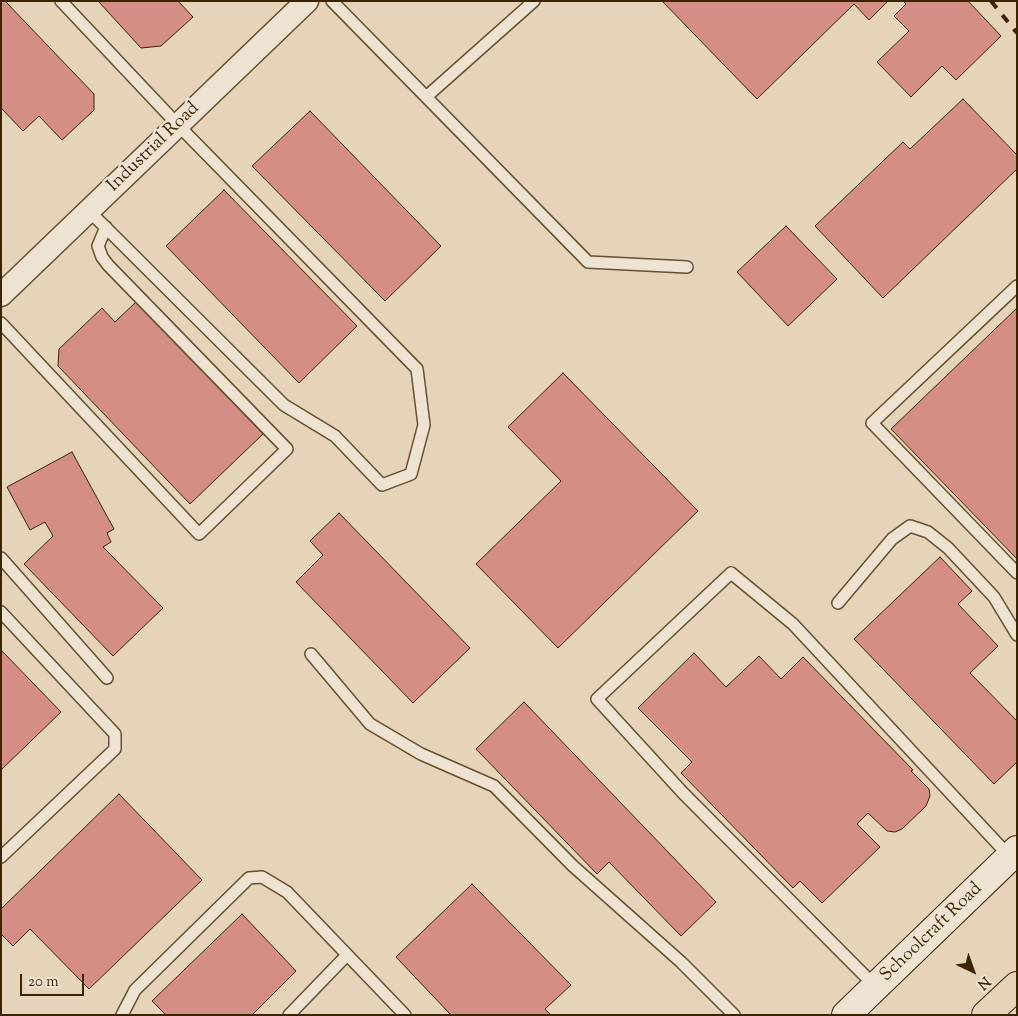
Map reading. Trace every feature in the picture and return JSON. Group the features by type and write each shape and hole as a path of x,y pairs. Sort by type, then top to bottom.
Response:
{"highway":[{"path":"986,1015 1017,986"}],"main road":[{"name":"Schoolcraft Road","path":"846,1015 1013,854"}],"street":[{"name":"Industrial Road","path":"1,295 307,1"}],"lane":[{"path":"61,1 178,125 418,369 424,425 411,474 382,485 335,436 284,405 89,211"},
{"path":"332,1 588,262 687,267"},
{"path":"426,97 534,1"},
{"path":"1,323 199,534 288,449 108,265 102,257 98,246 106,227"},
{"path":"1017,286 872,423 1017,573"},
{"path":"838,603 892,539 910,526 928,532 948,548 994,597 1017,635"},
{"path":"1,558 107,678"},
{"path":"876,986 684,793 597,699 731,573 793,624 1013,854"},
{"path":"1,612 115,734 116,750 1,857"},
{"path":"311,654 370,724 421,754 494,786 572,866 681,962 734,1015"},
{"path":"122,1015 135,990 249,878 262,877 287,892 404,1015"},
{"path":"289,1015 347,955"}],"building":[{"path":"1,1 5,1 94,94 94,110 62,140 39,116 23,131 1,108"},
{"path":"98,1 178,1 193,17 161,46 141,48"},
{"path":"662,1 888,1 869,20 854,4 757,99"},
{"path":"903,1 968,1 1001,36 956,80 942,66 911,97 877,62 909,31 894,16 906,4"},
{"path":"963,99 1017,155 1017,169 883,298 815,226 903,142 910,149"},
{"path":"310,111 441,246 385,301 252,166"},
{"path":"224,190 357,326 299,383 166,246"},
{"path":"786,226 837,279 788,326 737,272"},
{"path":"136,302 263,434 190,504 58,366 59,349 102,308 115,322"},
{"path":"1017,308 1017,559 891,429"},
{"path":"563,373 698,511 558,648 476,564 561,481 508,427"},
{"path":"72,452 114,529 107,533 111,542 103,547 163,608 113,656 24,564 53,536 45,522 30,530 7,487"},
{"path":"339,513 470,648 413,703 296,582 323,555 310,541"},
{"path":"940,557 972,591 958,604 998,646 970,673 1017,721 1017,762 994,784 854,639"},
{"path":"1,650 61,712 1,770"},
{"path":"694,653 726,687 759,656 781,679 803,657 913,770 911,771 929,789 930,796 926,806 902,829 895,832 887,831 868,813 857,824 880,847 822,903 800,881 793,888 681,773 692,762 638,708"},
{"path":"524,702 716,902 681,936 609,862 597,874 476,749"},
{"path":"119,794 202,880 89,989 30,929 13,946 1,934 1,909"},
{"path":"472,884 571,985 545,1009 551,1015 451,1015 396,957"},
{"path":"242,914 296,971 252,1015 166,1015 152,1001"}],"railway":[{"path":"991,1 1017,33"}]}
